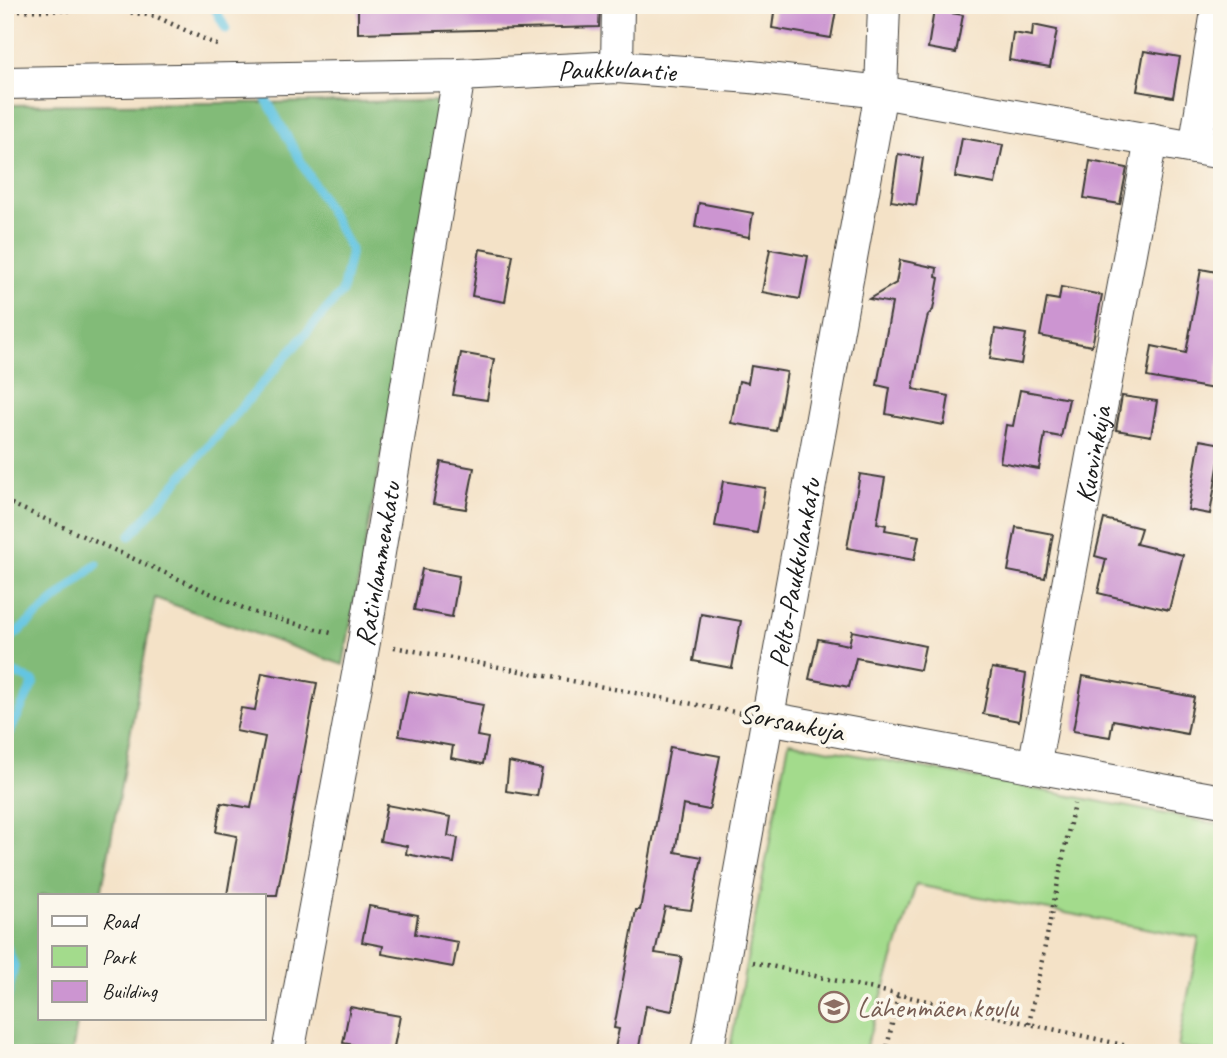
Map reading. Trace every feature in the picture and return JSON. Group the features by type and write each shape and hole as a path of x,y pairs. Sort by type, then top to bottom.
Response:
{"street":[{"path":"617,67 618,5"},
{"name":"Pelto-Paukkulankatu","path":"707,1053 881,92 884,5"},
{"path":"1208,150 1218,5"},
{"name":"Paukkulantie","path":"5,83 459,75 617,67 751,77 881,92 1208,150"},
{"name":"Ratinlammenkatu","path":"288,1053 364,642 459,75"},
{"name":"Kuovinkuja","path":"1034,767 1151,140"},
{"name":"Sorsankuja","path":"768,718 1222,801"}],"path":[{"path":"5,10 120,11 155,16 223,47"},
{"name":"Sorsankuja","path":"5,501 251,612 364,642 768,718"},
{"path":"1029,1024 1079,776"},
{"path":"725,956 1159,1053"},
{"path":"886,1053 898,995"}],"green space":[{"path":"446,101 343,665 155,598 101,894 38,894 38,1020 78,1020 72,1053 5,1053 5,105"},
{"path":"789,742 1222,825 1222,1053 1178,1047 1199,938 916,885 864,1053 729,1053"}],"building":[{"path":"358,5 600,5 599,27 358,33"},
{"path":"775,5 837,5 831,38 772,28"},
{"path":"934,10 963,15 956,53 928,48"},
{"path":"1033,25 1057,30 1050,67 1009,60 1013,33 1032,36"},
{"path":"1144,51 1180,57 1173,97 1137,91"},
{"path":"962,138 1003,145 995,184 955,177"},
{"path":"898,154 923,158 916,205 891,201"},
{"path":"1090,161 1127,168 1120,204 1084,198"},
{"path":"699,203 753,213 749,237 695,227"},
{"path":"480,249 513,255 505,302 472,296"},
{"path":"770,249 808,256 800,299 762,292"},
{"path":"900,260 937,268 936,277 939,278 933,310 928,315 913,389 949,396 944,425 886,414 890,388 877,385 892,303 869,299 896,283"},
{"path":"1201,269 1222,273 1222,346 1214,389 1147,377 1152,346 1186,353"},
{"path":"1061,287 1102,295 1092,346 1040,336 1047,298 1059,300"},
{"path":"995,329 1026,334 1021,364 990,359"},
{"path":"461,353 494,359 487,400 453,395"},
{"path":"751,366 787,372 776,431 731,423 739,381 748,383"},
{"path":"1020,390 1069,399 1061,437 1045,434 1039,469 1000,462 1006,425 1013,426"},
{"path":"1122,396 1157,401 1151,436 1116,430"},
{"path":"1200,440 1222,444 1210,514 1188,510"},
{"path":"441,462 474,468 466,509 433,504"},
{"path":"860,474 885,478 877,523 886,525 885,530 919,536 914,560 847,548"},
{"path":"723,481 765,488 757,533 715,526"},
{"path":"1104,519 1141,528 1136,544 1183,555 1169,610 1098,593 1106,559 1095,556"},
{"path":"1016,527 1053,534 1045,578 1008,571"},
{"path":"422,569 459,576 452,617 414,610"},
{"path":"701,614 741,621 732,668 693,661"},
{"path":"852,631 925,646 920,670 856,658 849,687 809,679 818,639 849,645"},
{"path":"992,668 1026,674 1019,721 983,714"},
{"path":"262,673 317,683 277,895 227,894 237,836 216,832 221,803 251,808 265,737 236,731 241,708 255,710"},
{"path":"1083,676 1194,697 1187,734 1113,720 1110,737 1073,731"},
{"path":"408,691 483,705 477,736 488,738 483,764 451,758 453,746 399,736"},
{"path":"670,747 720,756 709,810 683,805 675,852 702,857 691,910 665,907 655,953 682,957 672,1011 646,1006 638,1053 614,1053 619,1029 614,1028 636,910 640,910"},
{"path":"509,762 542,769 537,796 506,791"},
{"path":"387,805 451,817 448,836 458,838 454,863 406,854 407,846 380,841"},
{"path":"369,906 418,915 415,934 458,942 453,967 382,954 383,946 362,942"},
{"path":"350,1007 400,1016 393,1052 343,1043"}],"waterway":[{"path":"213,5 226,29"},
{"path":"130,536 342,292 351,250 262,92"},
{"path":"5,643 97,564"},
{"path":"5,668 34,682 5,742"},
{"path":"5,943 14,966 5,1008"}],"place":[{"name":"Lähenmäen koulu","path":"834,1007"}]}
